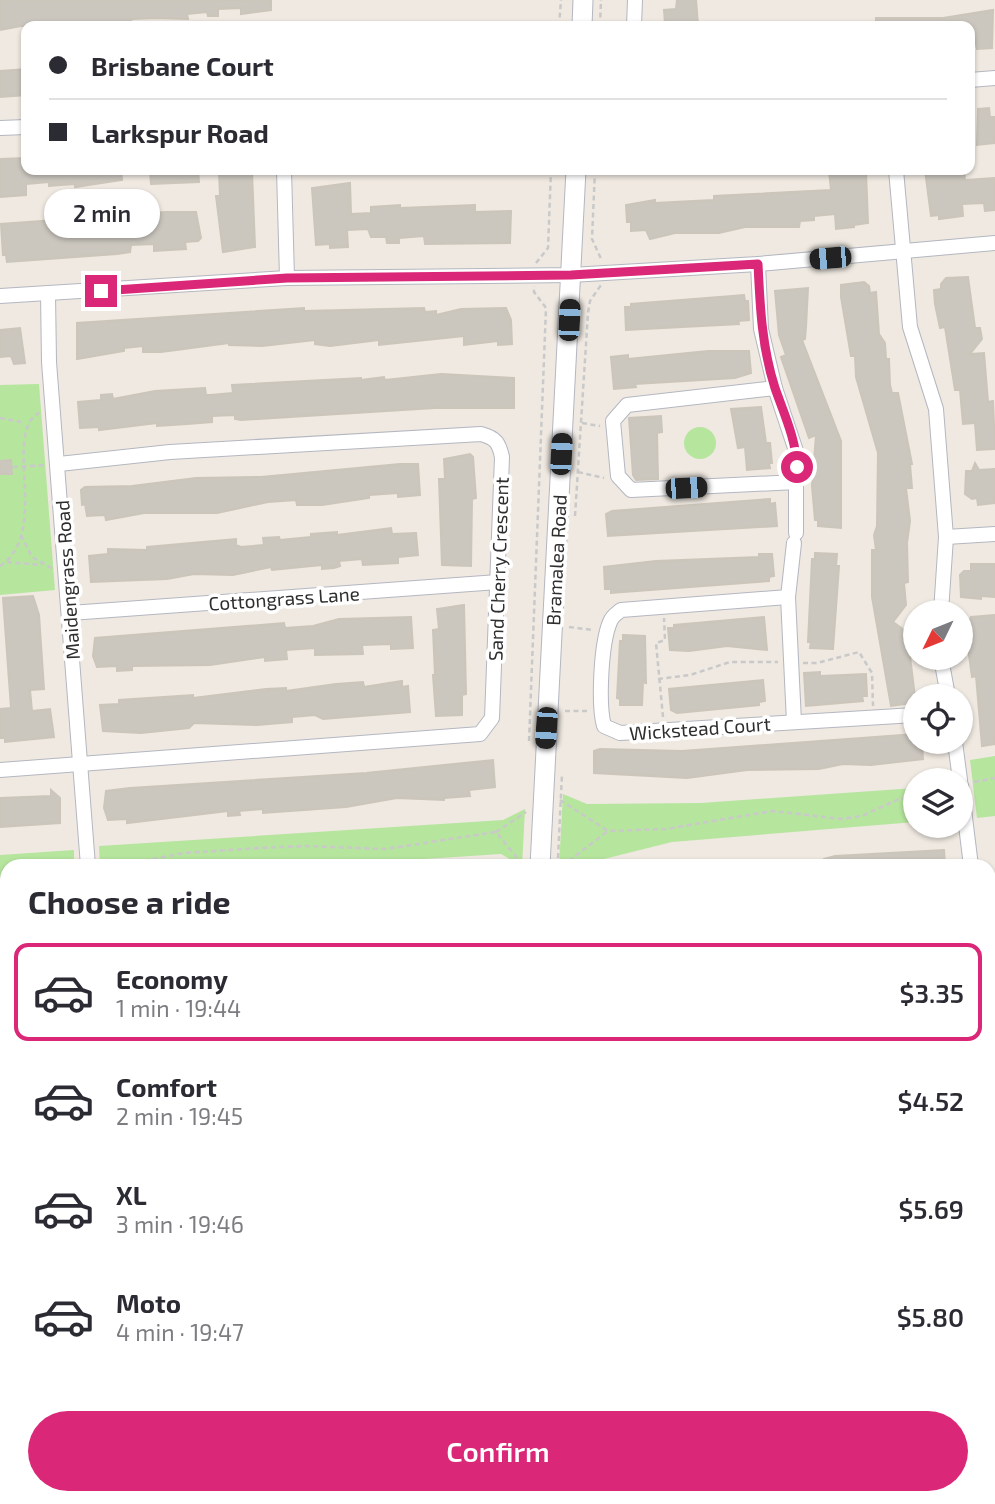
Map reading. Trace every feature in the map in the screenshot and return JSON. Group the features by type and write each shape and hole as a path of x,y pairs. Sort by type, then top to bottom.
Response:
{"main road":[{"path":"582,21 583,0"},
{"name":"Bramalea Road","path":"540,859 576,175"}],"street":[{"path":"634,21 635,0"},
{"path":"975,80 995,78"},
{"path":"0,128 21,127"},
{"path":"284,175 287,278"},
{"path":"896,175 910,327 936,409 946,537 942,600"},
{"path":"0,296 287,278 571,275 758,264 995,243"},
{"name":"Wickstead Court","path":"758,264 761,329 775,388 796,451 795,538 788,597 794,722"},
{"name":"Maidengrass Road","path":"48,294 49,362 55,409 87,859"},
{"path":"775,388 626,405 613,421 618,476 631,491 797,482"},
{"name":"Sand Cherry Crescent","path":"0,770 480,734 492,718 502,457 500,445 494,438 481,433 170,452 59,464"},
{"path":"946,537 995,534"},
{"name":"Cottongrass Lane","path":"70,613 498,582"},
{"path":"600,712 607,631 611,618 621,610 788,597"},
{"name":"Wickstead Court","path":"600,712 604,726 620,733 903,716"},
{"path":"967,838 970,859"}],"path":[{"path":"559,21 561,0"},
{"path":"600,21 601,0"},
{"path":"529,743 545,308 534,292 535,263 548,248 551,175"},
{"path":"575,522 588,313 590,301 600,289 603,273 602,256 592,239 595,175"},
{"path":"15,433 22,422 36,413 55,409"},
{"path":"0,418 22,422"},
{"path":"581,423 613,428"},
{"path":"15,480 13,467 59,464"},
{"path":"578,472 607,478 618,476"},
{"path":"18,506 24,546 45,566"},
{"path":"0,566 15,553 20,531"},
{"path":"7,562 45,566 67,574"},
{"path":"663,607 665,640 656,643 665,730"},
{"path":"568,639 569,627 607,631"},
{"path":"658,680 691,675 730,662 817,663 859,652 872,673 874,718"},
{"path":"564,724 565,699"},
{"path":"565,711 600,712"},
{"path":"525,826 562,762"},
{"path":"973,784 995,778"},
{"path":"543,799 608,831 666,830 772,811 841,819 862,816 903,798"},
{"path":"153,859 184,853 282,847 385,849 496,832 543,799"},
{"path":"543,799 556,859"},
{"path":"571,859 608,831"},
{"path":"496,832 518,859"},
{"path":"524,853 524,859"}],"green space":[{"path":"39,384 55,590 0,595 0,385"},
{"path":"700,427 711,432 716,443 711,454 700,459 689,454 684,443 689,432"},
{"path":"995,756 995,816 977,818 970,760"},
{"path":"903,789 903,823 672,842 604,859 559,859 563,794 587,804 701,803"},
{"path":"525,809 522,859 510,859 501,854 424,859 100,859 99,846 503,820"},
{"path":"74,850 74,859 0,859 0,855"}],"building":[{"path":"0,0 271,0 271,10 241,14 241,8 218,9 218,16 208,16 207,12 187,14 188,19 21,21 21,26 0,30"},
{"path":"677,0 696,0 698,21 665,21 664,10 676,9"},
{"path":"993,10 992,48 977,49 975,21 876,21 876,18 943,18"},
{"path":"21,69 21,95 0,97 0,71"},
{"path":"989,108 990,117 995,117 995,143 977,145 978,109"},
{"path":"21,158 21,175 122,175 122,180 75,187 75,184 49,186 49,182 26,184 26,195 0,197 0,159"},
{"path":"150,175 198,175 199,182 151,184"},
{"path":"219,175 252,175 255,247 223,252 216,196 220,196"},
{"path":"829,175 866,175 868,223 836,229 835,214 814,216 814,220 800,221 799,227 745,227 719,233 675,233 650,239 646,230 631,231 631,222 627,222 626,205 655,200 655,203 714,200 714,196 831,190"},
{"path":"926,175 964,175 965,180 994,178 995,210 985,211 984,203 962,204 963,216 939,219 939,215 931,216"},
{"path":"350,183 351,214 371,213 371,207 400,205 400,208 475,205 475,212 511,211 510,243 425,244 424,236 399,238 399,243 387,243 386,237 371,237 368,229 347,230 348,247 330,248 330,244 316,245 312,188"},
{"path":"196,212 201,238 198,241 185,242 186,249 154,251 154,244 131,245 130,252 117,254 7,262 6,255 3,255 1,224"},
{"path":"968,277 975,328 980,328 982,339 970,354 984,353 988,402 993,401 995,449 977,450 975,423 963,424 960,390 955,390 945,327 940,328 935,304 934,290 941,289 946,278"},
{"path":"864,282 869,286 870,293 876,292 879,334 885,343 886,359 889,359 892,393 898,393 912,464 912,488 906,488 910,521 907,543 908,582 904,583 906,600 903,600 903,609 893,622 903,629 903,670 912,670 913,684 903,684 903,704 891,706 872,597 878,453 856,377 855,356 851,356 841,285"},
{"path":"808,288 805,339 802,340 841,441 841,528 818,526 818,520 815,520 812,486 816,435 809,438 781,357 786,355 779,335 775,291"},
{"path":"744,295 745,301 748,301 749,320 738,321 739,324 626,330 625,307 631,307 631,304"},
{"path":"304,308 304,311 424,308 425,312 436,311 436,315 461,309 506,308 511,320 512,344 498,345 498,341 464,345 464,336 379,345 379,340 330,346 315,344 315,340 262,346 229,343 161,352 143,352 143,346 77,359 77,323"},
{"path":"20,328 25,363 14,364 11,356 0,357 0,330"},
{"path":"708,351 749,351 751,373 735,378 635,384 636,387 614,389 611,357 628,355 628,359"},
{"path":"441,374 514,378 514,408 435,408 241,420 235,419 235,415 212,416 212,422 157,426 157,423 99,430 99,427 80,428 78,402 101,400 101,395 112,394 113,399 155,391 205,388 206,395 210,395 233,393 232,385 384,377 385,380"},
{"path":"761,407 772,463 769,463 770,468 747,470 745,447 738,448 731,409"},
{"path":"661,416 662,432 657,433 658,479 636,480 633,475 629,418"},
{"path":"470,454 473,457 476,498 472,499 471,566 442,565 439,479 445,479 444,459"},
{"path":"11,460 12,474 0,474 0,461"},
{"path":"975,463 979,470 995,469 995,503 978,505 977,498 972,499 965,494 966,471 972,471"},
{"path":"418,464 420,495 369,495 369,498 322,505 297,505 296,500 268,502 217,513 144,513 106,520 105,515 87,516 85,504 82,505 81,490 85,487 132,486 196,478 261,477"},
{"path":"770,499 770,504 775,503 777,526 608,536 606,514 612,511"},
{"path":"391,528 392,534 416,533 418,555 398,557 398,563 363,565 362,559 339,561 340,566 334,568 322,569 322,565 272,570 271,567 233,575 194,574 167,579 91,582 89,556 108,554 108,549 147,550 147,547 236,539 236,545 241,547 264,545 263,538 279,537 280,540 311,537 311,534 337,532 337,535"},
{"path":"815,553 837,554 836,566 839,566 833,649 810,648 811,642 808,642 812,559 815,559"},
{"path":"759,554 772,554 774,576 769,577 769,581 611,593 611,589 605,589 604,567 656,561 759,557"},
{"path":"971,564 995,564 995,597 961,597 960,575 964,571 971,571"},
{"path":"33,596 39,615 44,689 30,690 32,711 50,709 54,737 5,742 5,738 0,738 0,709 11,708 3,598"},
{"path":"464,605 466,694 462,695 462,715 436,716 433,630 439,629 437,609"},
{"path":"995,615 995,744 982,746 976,676 972,677 971,670 973,617"},
{"path":"411,617 413,648 391,649 391,644 362,645 363,654 315,655 315,648 286,650 287,659 265,661 265,657 210,665 132,666 132,670 117,671 117,666 97,667 93,656 95,638 284,623 285,628 313,626 339,619"},
{"path":"764,617 767,650 727,646 689,651 670,650 668,628 674,628 674,625"},
{"path":"623,635 645,636 646,683 643,682 642,705 620,705 620,699 617,698 620,641 623,641"},
{"path":"820,672 820,676 866,674 867,696 862,696 863,701 806,706 804,673"},
{"path":"763,680 765,701 759,702 759,705 677,713 671,710 669,689"},
{"path":"402,681 402,687 408,686 410,712 323,719 315,715 292,717 292,722 257,725 194,723 189,728 141,733 103,731 100,705 119,704 119,700 193,695 193,698 266,689 286,688 286,691 363,682 364,687"},
{"path":"903,735 903,754 923,754 923,759 871,765 843,764 819,769 747,770 687,778 594,773 594,751 600,749 682,751"},
{"path":"493,760 495,787 469,790 470,796 444,800 397,798 346,807 263,813 263,809 239,811 240,815 228,816 228,811 127,823 127,819 108,820 104,808 106,791 130,788 366,773"},
{"path":"51,790 60,798 60,823 0,827 0,798 51,796"},
{"path":"944,850 945,859 824,859 835,856"}],"route":[{"path":"101,291 287,278 571,275 758,264 761,329 775,388 796,451 797,467"}]}
